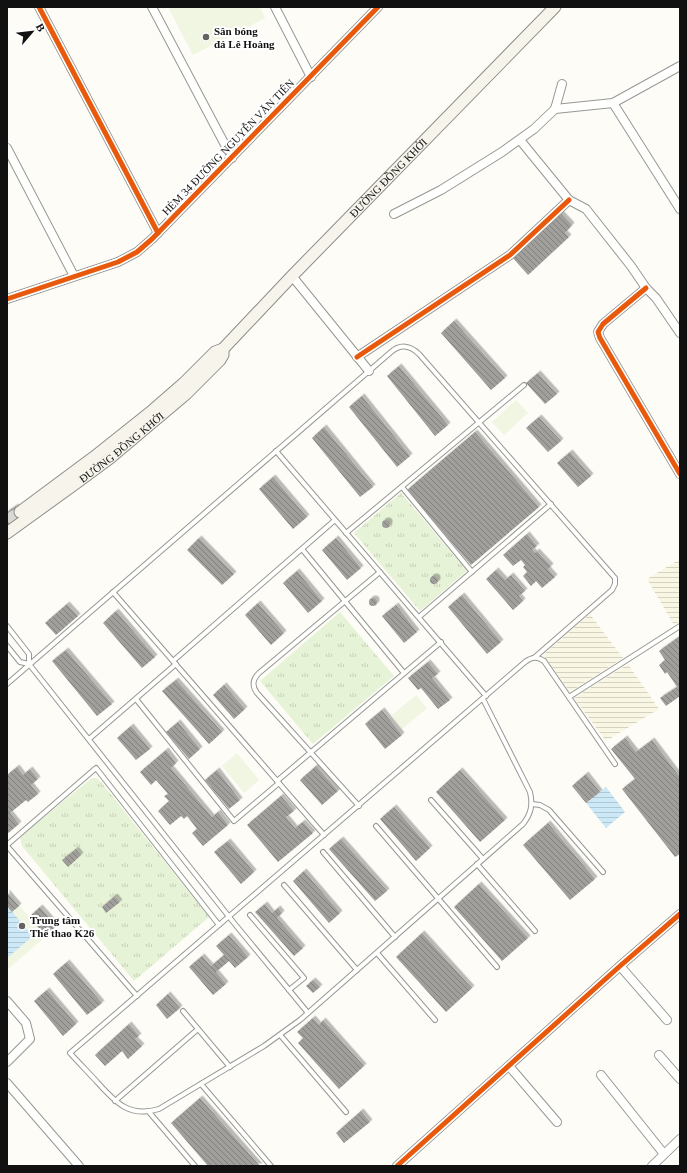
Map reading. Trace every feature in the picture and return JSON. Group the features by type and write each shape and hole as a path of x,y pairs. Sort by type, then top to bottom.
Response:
{"main road":[{"name":"ĐƯỜNG ĐỒNG KHỞI","path":"22,508 56,486 153,410 184,383 215,352 223,349 548,12 555,7"},
{"name":"ĐƯỜNG ĐỒNG KHỞI","path":"7,533 79,481 170,408 222,358 223,349"}],"street":[{"path":"39,7 158,233"},
{"path":"152,7 232,158"},
{"path":"275,7 311,77"},
{"name":"HẺM 34 ĐƯỜNG NGUYỄN VĂN TIÊN","path":"7,299 118,262 131,256 144,246 232,158 378,7"},
{"path":"555,109 613,103 680,66"},
{"path":"394,214 441,190 520,140 555,109 562,84"},
{"path":"613,103 680,209"},
{"path":"520,140 569,200 586,209 631,266 646,288 656,298 680,334"},
{"path":"7,148 74,276"},
{"path":"357,357 510,255 569,200"},
{"path":"292,276 369,371"},
{"path":"646,288 599,328 598,332 600,338 680,474"},
{"path":"398,1166 620,966 680,914"},
{"path":"620,966 667,1020"},
{"path":"7,1001 26,1023 30,1038 7,1062"},
{"path":"659,1054 680,1079"},
{"path":"509,1066 557,1122"},
{"path":"601,1075 664,1154"},
{"path":"7,1083 79,1166"},
{"path":"652,1166 680,1139"}],"lane":[{"path":"7,684 29,664 394,349 402,346 410,348 418,354 613,575 615,584 612,590 535,657 525,662 485,697 229,917 70,1053 115,1101 125,1108 132,1111 149,1112 159,1109 280,1036 377,953 523,824 529,815 532,804 528,786 485,697 441,642 276,451"},
{"path":"346,533 524,384"},
{"path":"402,487 472,572"},
{"path":"419,617 551,504"},
{"path":"89,739 136,699 174,662 335,520"},
{"path":"302,549 404,673"},
{"path":"358,806 257,693 253,687 253,681 258,673 380,572"},
{"path":"113,592 324,835"},
{"path":"7,626 29,654 29,664 229,917 308,1013"},
{"path":"569,697 680,626"},
{"path":"136,699 234,821 310,752 441,642"},
{"path":"7,646 20,662 29,664"},
{"path":"535,657 544,661 615,764"},
{"path":"137,996 7,845 96,768 219,925"},
{"path":"432,800 483,859"},
{"path":"532,804 540,805 549,810 603,872"},
{"path":"376,826 497,967"},
{"path":"323,852 395,937"},
{"path":"477,864 535,931"},
{"path":"284,885 357,970"},
{"path":"250,915 304,978 289,990"},
{"path":"377,953 435,1020"},
{"path":"183,1011 230,1067"},
{"path":"115,1101 198,1029"},
{"path":"280,1036 346,1112"},
{"path":"201,1084 271,1166"},
{"path":"149,1112 195,1166"}],"shaded area":[{"path":"680,559 680,621 674,625 647,579"},
{"path":"590,614 623,658 570,692 544,656 545,653"},
{"path":"628,664 659,709 606,741 574,698"}],"green space":[{"name":"Sân bóng đá Lê Hoàng","path":"168,7 260,7 265,18 193,55"},
{"path":"516,400 528,413 504,435 492,422"},
{"path":"401,493 467,571 420,611 354,533"},
{"path":"340,612 394,676 313,744 260,681"},
{"path":"416,695 427,708 402,729 392,715"},
{"path":"237,753 259,780 244,793 222,766"},
{"path":"92,778 97,778 101,782 209,917 134,981 22,846 20,838"},
{"name":"Trung tâm Thể thao K26","path":"7,892 46,936 7,970"}],"water":[{"path":"606,787 625,812 606,828 586,803"},
{"path":"7,906 33,936 7,958"}],"building":[{"path":"560,212 572,225 565,233 569,237 528,275 512,257"},
{"path":"454,321 505,378 491,390 441,333"},
{"path":"399,366 448,425 435,436 387,376"},
{"path":"538,373 557,394 545,404 526,383"},
{"path":"362,396 410,456 397,467 349,407"},
{"path":"539,417 561,441 548,452 526,428"},
{"path":"324,427 373,487 360,497 312,438"},
{"path":"475,432 539,507 471,565 407,490"},
{"path":"570,452 591,476 578,487 557,463"},
{"path":"273,477 307,517 293,529 259,489"},
{"path":"16,506 26,521 12,530 7,523 7,512"},
{"path":"384,520 388,520 390,524 388,528 384,528 382,526 382,522"},
{"path":"527,534 537,546 532,550 535,553 537,551 551,566 548,569 555,577 542,588 536,581 531,586 523,576 527,572 523,567 525,565 521,560 513,566 503,555"},
{"path":"199,538 234,574 222,585 187,550"},
{"path":"336,538 361,568 347,580 322,550"},
{"path":"496,570 505,580 511,575 525,591 519,596 523,601 513,610 486,579"},
{"path":"297,571 322,601 308,613 283,583"},
{"path":"432,576 436,576 438,580 436,584 432,584 430,582 430,578"},
{"path":"462,595 501,642 487,654 448,607"},
{"path":"371,598 375,598 377,602 375,606 371,606 369,604 369,600"},
{"path":"258,603 284,633 271,645 245,615"},
{"path":"67,604 78,616 56,635 45,623"},
{"path":"396,605 417,632 404,643 382,616"},
{"path":"116,611 155,657 142,668 103,623"},
{"path":"680,636 680,696 666,706 660,698 677,687 667,672 665,674 659,665 665,660 659,651"},
{"path":"66,650 112,704 97,716 52,661"},
{"path":"428,662 438,674 432,678 450,700 438,709 421,688 418,690 408,678"},
{"path":"176,680 222,732 209,744 162,691"},
{"path":"224,685 245,709 234,719 213,695"},
{"path":"382,710 402,735 385,749 365,724"},
{"path":"178,722 200,749 189,759 166,732"},
{"path":"131,726 150,749 136,760 117,738"},
{"path":"625,738 636,752 652,740 680,777 680,854 675,857 622,789 635,779 611,749"},
{"path":"166,750 176,763 171,768 212,817 218,812 228,825 203,846 192,833 197,829 187,816 184,819 181,816 170,825 158,811 169,801 164,796 168,794 156,780 151,785 140,772"},
{"path":"316,766 338,791 322,805 300,780"},
{"path":"17,767 23,775 30,769 38,779 31,785 38,794 28,802 26,800 10,813 19,824 7,834 7,775"},
{"path":"217,770 240,800 229,809 205,780"},
{"path":"460,770 505,820 480,842 436,792"},
{"path":"586,774 600,792 586,803 572,786"},
{"path":"281,796 294,811 286,817 295,828 303,822 313,833 278,862 247,825"},
{"path":"394,807 430,848 416,861 380,819"},
{"path":"548,823 595,879 570,900 523,845"},
{"path":"341,839 387,891 375,901 329,849"},
{"path":"228,841 254,872 241,884 214,852"},
{"path":"76,849 81,855 68,867 62,860"},
{"path":"304,871 340,913 329,923 293,881"},
{"path":"479,884 528,938 502,961 454,907"},
{"path":"7,892 19,906 12,912 7,906"},
{"path":"115,896 120,902 106,913 102,907"},
{"path":"265,904 272,913 278,908 282,913 277,918 303,948 294,956 255,912"},
{"path":"40,907 57,926 46,936 29,917"},
{"path":"422,933 472,988 446,1012 396,957"},
{"path":"229,935 248,957 235,968 229,961 216,972 226,984 213,995 189,967 202,956 211,966 224,955 216,946"},
{"path":"67,962 102,1003 87,1015 53,974"},
{"path":"313,980 320,987 313,993 306,986"},
{"path":"47,990 76,1024 63,1036 34,1001"},
{"path":"168,994 180,1008 167,1019 156,1005"},
{"path":"313,1018 319,1025 323,1020 364,1066 339,1089 298,1043 303,1038 297,1032"},
{"path":"129,1024 139,1036 135,1039 142,1046 128,1059 122,1051 105,1066 95,1055"},
{"path":"200,1098 260,1166 208,1166 171,1123"},
{"path":"361,1111 370,1122 344,1143 336,1133"}],"tunnel":[{"path":"7,520 20,512"}],"cycle path":[{"path":"39,7 158,233"},
{"path":"7,299 118,262 137,252 152,239 378,7"},
{"path":"357,357 510,255 569,200"},
{"path":"646,288 603,324 598,332 600,338 680,474"},
{"path":"397,1166 680,914"}],"place":[{"name":"Sân bóng đá Lê Hoàng","path":"206,37"},
{"name":"Trung tâm Thể thao K26","path":"22,926"}]}
